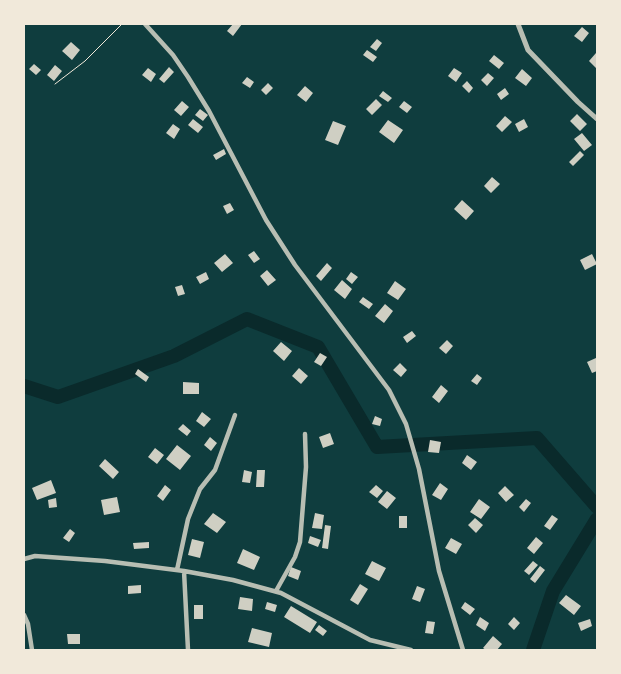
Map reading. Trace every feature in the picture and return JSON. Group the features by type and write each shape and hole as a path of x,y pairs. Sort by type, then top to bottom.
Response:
{"street":[{"path":"145,24 173,55 188,77 209,111 266,220 296,266 389,390 406,424 425,495 439,571 463,650"},
{"path":"518,24 528,50 597,119"},
{"path":"177,570 188,519 200,489 213,473 235,414"},
{"path":"276,591 295,557 300,542 305,476 305,434"},
{"path":"24,559 35,556 177,570 276,591 370,640 411,650"},
{"path":"184,571 188,650"},
{"path":"24,615 28,624 32,650"}],"path":[{"path":"55,84 85,61 122,24"}],"building":[{"path":"233,24 242,24 233,36 227,31"},
{"path":"582,27 589,33 582,42 574,36"},
{"path":"377,39 382,43 376,51 370,47"},
{"path":"71,42 80,50 72,60 62,51"},
{"path":"367,50 377,57 373,62 363,55"},
{"path":"597,54 596,68 589,61"},
{"path":"494,55 504,63 499,69 489,61"},
{"path":"34,64 41,70 36,75 29,69"},
{"path":"55,65 62,71 54,81 47,75"},
{"path":"169,67 174,72 164,83 159,79"},
{"path":"148,68 156,74 151,82 142,75"},
{"path":"454,68 462,73 456,82 448,76"},
{"path":"522,69 532,78 526,86 515,78"},
{"path":"488,73 494,78 487,86 481,80"},
{"path":"247,77 254,82 250,88 242,83"},
{"path":"467,81 473,88 469,93 462,86"},
{"path":"268,83 273,88 266,95 261,90"},
{"path":"305,86 313,93 306,102 297,95"},
{"path":"505,88 509,94 501,100 497,94"},
{"path":"383,91 392,98 388,102 379,96"},
{"path":"376,99 382,105 372,115 366,109"},
{"path":"182,101 189,107 181,116 174,110"},
{"path":"404,101 412,107 407,113 399,107"},
{"path":"200,109 208,115 203,121 195,115"},
{"path":"577,114 587,124 580,131 570,121"},
{"path":"505,116 512,122 502,132 496,126"},
{"path":"193,119 203,127 198,133 188,125"},
{"path":"524,119 528,127 519,132 515,124"},
{"path":"388,120 403,130 394,143 379,132"},
{"path":"333,121 346,126 338,145 325,140"},
{"path":"173,124 180,129 174,139 166,133"},
{"path":"582,133 592,145 584,151 574,139"},
{"path":"224,149 226,154 216,160 213,155"},
{"path":"580,151 584,155 573,166 569,162"},
{"path":"492,177 500,184 491,193 484,186"},
{"path":"462,200 474,211 466,220 454,209"},
{"path":"230,203 234,210 227,214 223,206"},
{"path":"254,251 260,259 254,263 248,255"},
{"path":"225,254 233,263 222,272 214,263"},
{"path":"592,254 597,264 585,270 580,260"},
{"path":"327,263 332,268 321,281 316,276"},
{"path":"267,270 276,280 268,286 260,276"},
{"path":"206,272 209,279 200,284 196,277"},
{"path":"351,272 358,277 352,284 346,279"},
{"path":"342,280 352,289 345,299 334,290"},
{"path":"395,281 406,289 398,300 387,293"},
{"path":"182,285 185,294 178,296 175,287"},
{"path":"363,297 373,304 369,309 359,302"},
{"path":"385,304 393,311 384,323 375,316"},
{"path":"412,331 416,336 407,343 403,337"},
{"path":"447,340 453,346 446,354 439,348"},
{"path":"281,342 292,351 284,361 273,351"},
{"path":"320,353 327,357 321,366 314,362"},
{"path":"596,358 597,371 592,373 587,362"},
{"path":"400,363 407,370 401,377 393,370"},
{"path":"299,368 308,376 301,384 292,376"},
{"path":"138,369 149,377 146,382 135,374"},
{"path":"477,374 482,378 477,385 471,381"},
{"path":"183,382 199,383 199,394 183,394"},
{"path":"441,385 448,391 439,403 432,397"},
{"path":"202,412 211,419 204,427 196,421"},
{"path":"375,416 382,419 380,426 372,424"},
{"path":"183,424 191,431 187,436 178,429"},
{"path":"330,433 334,444 323,448 319,437"},
{"path":"210,437 217,443 211,451 204,445"},
{"path":"430,440 441,442 439,453 428,452"},
{"path":"177,445 191,456 180,470 166,459"},
{"path":"155,448 164,455 157,464 148,457"},
{"path":"467,455 477,462 471,470 462,463"},
{"path":"105,459 119,472 113,479 99,466"},
{"path":"244,470 252,472 250,483 242,482"},
{"path":"257,470 265,470 264,487 256,487"},
{"path":"51,480 56,493 37,500 32,488"},
{"path":"440,483 448,489 441,500 432,495"},
{"path":"165,485 171,490 163,501 157,496"},
{"path":"376,485 383,491 377,498 369,492"},
{"path":"505,486 514,495 506,502 498,493"},
{"path":"387,491 396,498 387,509 378,502"},
{"path":"117,497 120,512 104,515 101,500"},
{"path":"56,498 57,507 49,508 48,500"},
{"path":"479,499 490,507 481,519 470,512"},
{"path":"526,499 531,503 524,512 519,507"},
{"path":"213,513 226,522 217,533 204,524"},
{"path":"315,513 324,515 322,529 312,528"},
{"path":"552,515 558,519 550,530 544,526"},
{"path":"399,516 407,516 407,528 399,528"},
{"path":"475,518 483,525 476,533 468,525"},
{"path":"325,525 331,526 328,549 322,548"},
{"path":"70,529 75,533 69,542 63,538"},
{"path":"310,536 321,540 318,547 308,543"},
{"path":"536,537 543,543 534,554 527,548"},
{"path":"451,538 462,544 456,554 445,548"},
{"path":"192,539 204,542 200,558 188,555"},
{"path":"149,542 149,548 134,549 133,543"},
{"path":"243,549 260,557 254,570 237,563"},
{"path":"372,561 386,568 379,581 365,574"},
{"path":"533,561 538,565 529,575 524,571"},
{"path":"540,566 545,570 535,583 530,579"},
{"path":"291,567 301,571 298,580 288,576"},
{"path":"360,584 368,589 358,605 350,600"},
{"path":"141,585 141,593 128,594 128,586"},
{"path":"417,586 425,589 420,602 412,599"},
{"path":"566,595 581,606 574,615 559,603"},
{"path":"240,597 253,599 252,611 238,609"},
{"path":"267,602 277,605 275,612 265,609"},
{"path":"465,602 475,609 470,615 461,608"},
{"path":"194,605 203,605 203,619 194,619"},
{"path":"291,606 317,622 310,633 284,617"},
{"path":"480,617 489,623 485,631 476,625"},
{"path":"514,617 520,623 514,630 508,624"},
{"path":"590,619 592,626 581,631 578,623"},
{"path":"427,621 435,622 433,634 425,633"},
{"path":"319,625 327,631 323,636 315,630"},
{"path":"252,628 272,633 269,647 248,642"},
{"path":"67,634 80,634 80,644 68,644"},
{"path":"493,636 502,644 497,650 486,650 483,648"}],"waterway":[{"path":"24,386 58,397 174,356 247,319 318,347 377,447 537,438 597,507"},
{"path":"533,650 553,591 597,519"}]}
